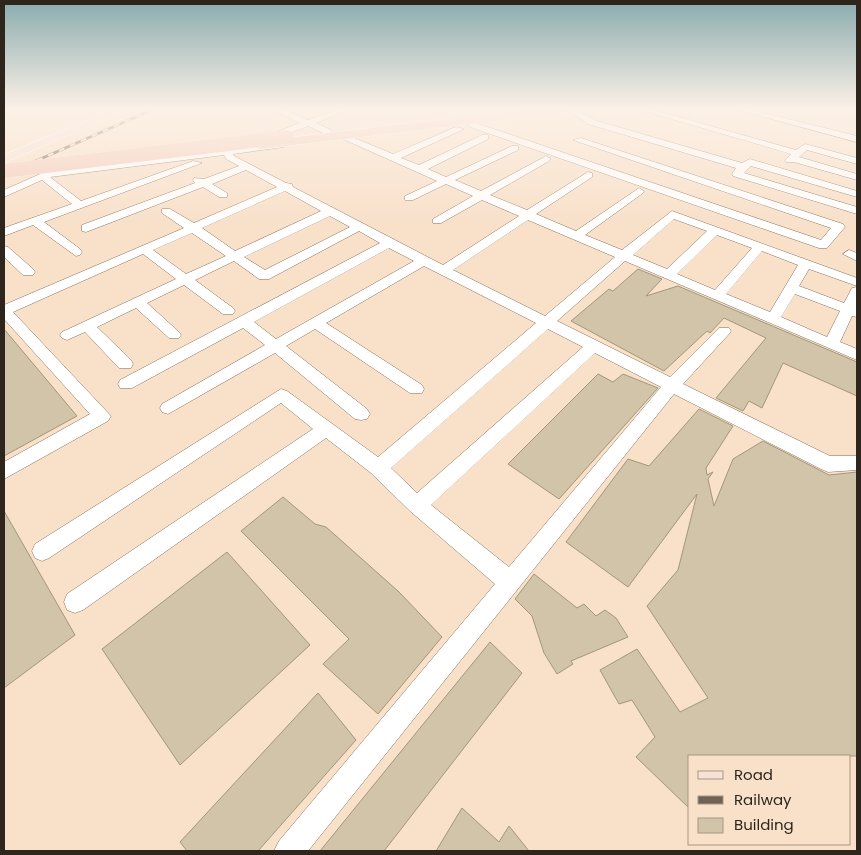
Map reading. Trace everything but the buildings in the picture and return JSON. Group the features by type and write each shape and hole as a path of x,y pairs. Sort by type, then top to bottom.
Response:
{"highway":[{"path":"4,171 196,148"},
{"path":"4,176 208,148"}],"main road":[{"path":"4,159 31,148"}],"street":[{"path":"4,194 43,176 256,148"},
{"path":"366,148 857,355"},
{"path":"392,158 413,148"},
{"path":"418,170 463,148"},
{"path":"410,198 515,148"},
{"path":"531,148 662,189 824,245 838,227 683,175 593,148"},
{"path":"437,221 563,148"},
{"path":"679,148 743,167"},
{"path":"771,148 795,155 857,161"},
{"path":"776,148 857,177"},
{"path":"714,158 724,150"},
{"path":"223,152 229,157 288,186 388,242 828,464 857,462"},
{"path":"4,232 223,152"},
{"path":"857,194 750,162 737,174 857,211"},
{"path":"86,228 248,166"},
{"path":"189,175 223,195"},
{"path":"444,270 588,175"},
{"path":"662,189 683,175"},
{"path":"43,176 80,205"},
{"path":"4,471 102,416 4,310 288,186"},
{"path":"575,237 639,192"},
{"path":"166,211 264,276 360,226"},
{"path":"66,335 331,211"},
{"path":"378,468 672,214 857,282"},
{"path":"35,221 76,252"},
{"path":"668,275 715,230"},
{"path":"126,384 244,322 388,242"},
{"path":"717,296 760,246"},
{"path":"144,249 228,311"},
{"path":"4,250 28,272"},
{"path":"168,408 424,260"},
{"path":"773,319 806,263"},
{"path":"792,288 853,311"},
{"path":"831,344 853,311 857,291"},
{"path":"137,302 174,335"},
{"path":"244,322 361,414"},
{"path":"316,323 416,389"},
{"path":"87,325 125,364"},
{"path":"289,851 672,384 724,331"},
{"path":"417,505 594,346"},
{"path":"42,551 281,395 378,468 417,505 510,582"},
{"path":"75,602 326,429"}],"railway":[{"path":"4,175 65,148"}]}
